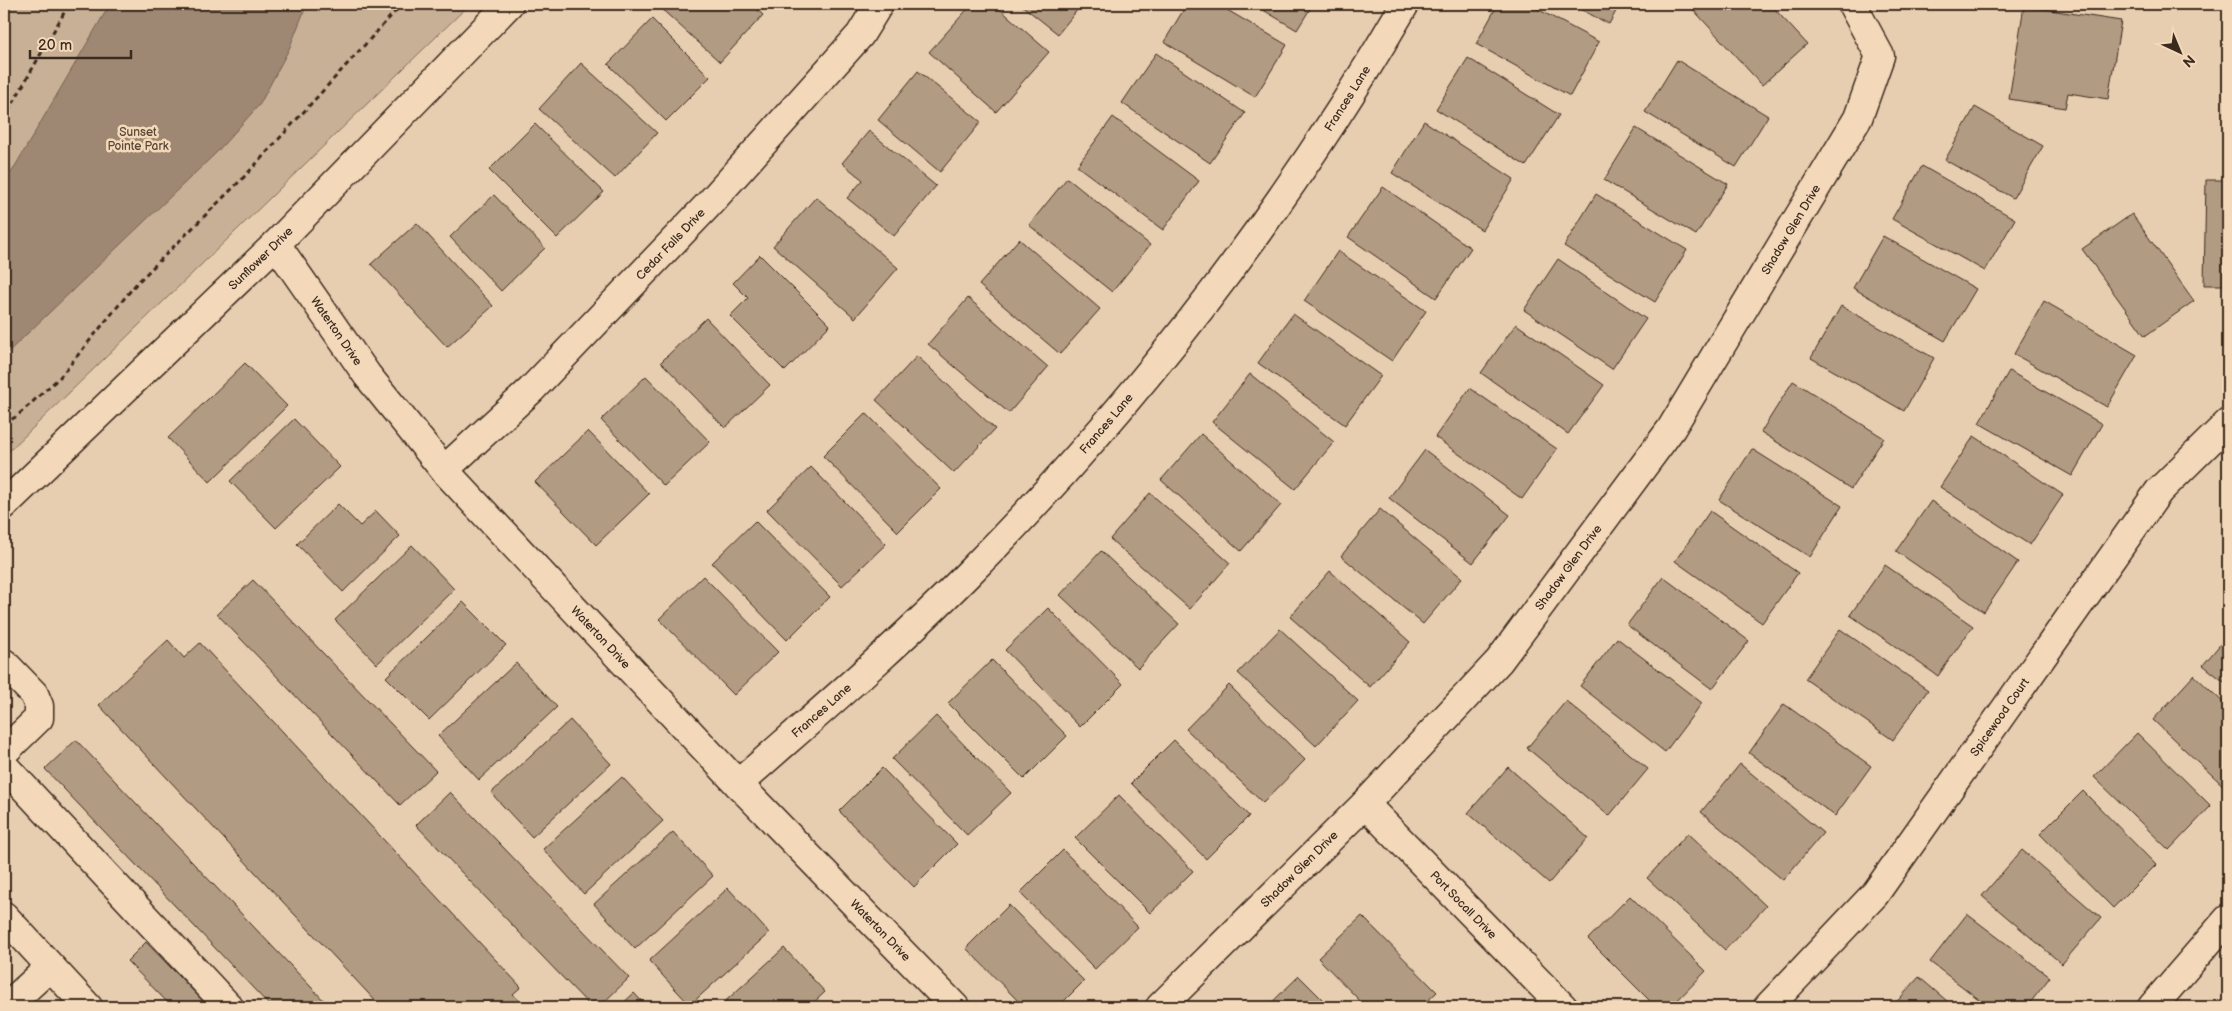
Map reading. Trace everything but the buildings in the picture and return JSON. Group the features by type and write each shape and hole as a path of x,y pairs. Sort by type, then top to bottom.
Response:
{"street":[{"name":"Sunflower Drive","path":"4,505 276,244 509,4"},
{"name":"Cedar Falls Drive","path":"444,470 531,390 708,205 860,35 879,4"},
{"name":"Frances Lane","path":"738,784 897,643 968,574 1036,503 1101,429 1182,330 1282,196 1337,113 1405,4"},
{"name":"Shadow Glen Drive","path":"1160,1007 1365,804 1499,661 1671,429 1858,118 1880,56 1852,4"},
{"name":"Waterton Drive","path":"276,244 367,375 444,470 738,784 955,1007"},
{"name":"Spicewood Court","path":"1768,1007 1875,894 2159,491 2228,424"},
{"path":"4,663 34,694 40,706 38,718 4,752"},
{"path":"4,766 229,1007"},
{"name":"Port Socall Drive","path":"1365,804 1563,1007"},
{"path":"4,916 88,1007"},
{"path":"2161,1004 2228,919"},
{"path":"6,1007 50,966"}],"path":[{"path":"4,119 69,4"},
{"path":"4,424 17,416 60,377 136,284 247,174 402,4"}],"green space":[{"name":"Sunset Pointe Park","path":"4,4 470,4 4,456"}],"shaded area":[{"path":"110,4 307,4 289,49 260,104 216,153 4,356 4,185"}]}
